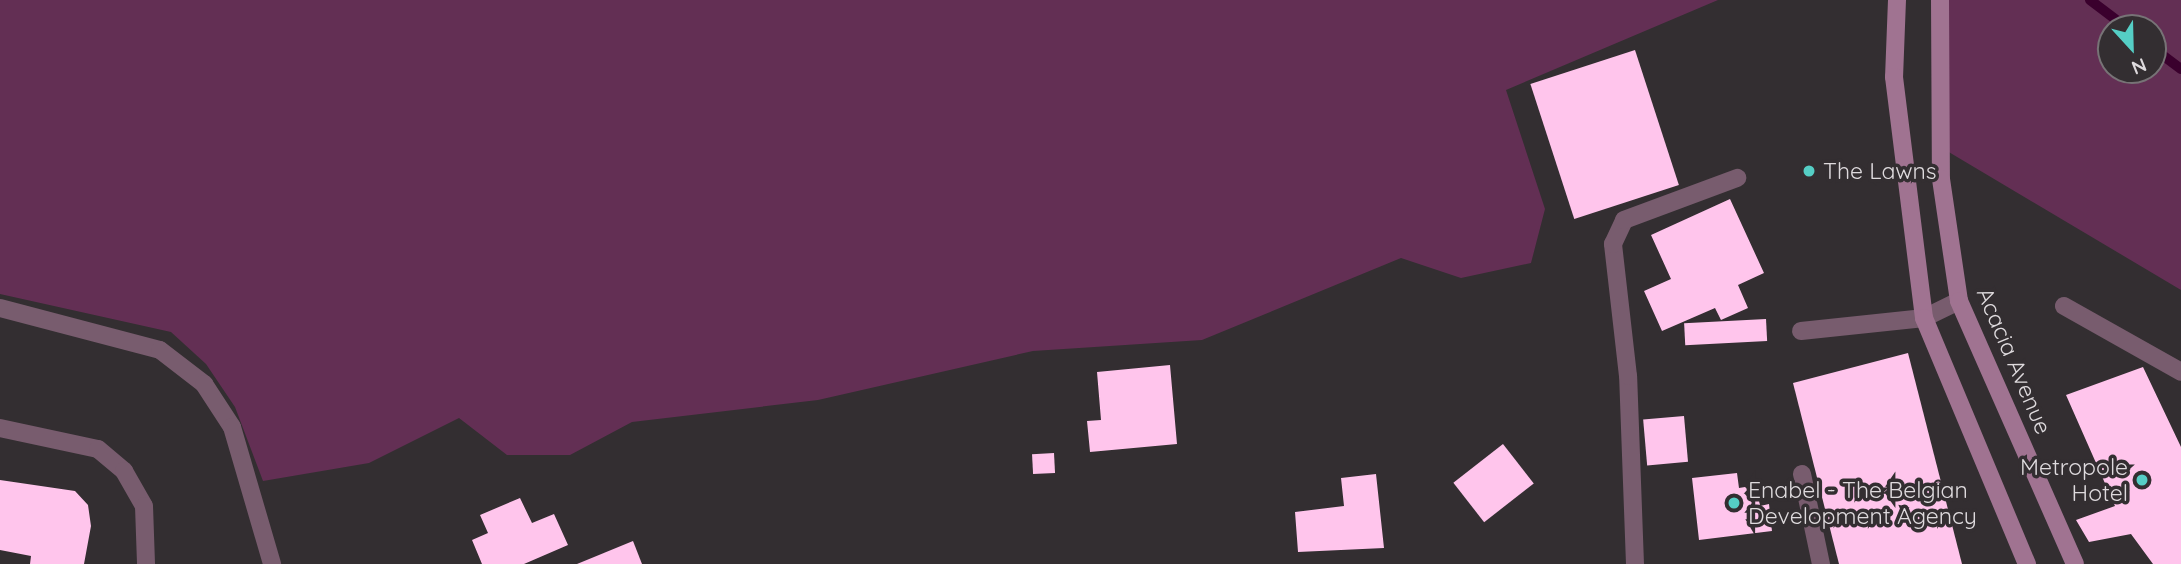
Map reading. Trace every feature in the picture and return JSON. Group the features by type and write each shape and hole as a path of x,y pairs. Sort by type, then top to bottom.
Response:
{"main road":[{"path":"1897,0 1894,77 1924,318 2027,564"},
{"name":"Acacia Avenue","path":"1940,0 1941,178 1959,300 2075,564"}],"street":[{"path":"1635,564 1628,376 1613,244 1624,220 1737,178"},
{"path":"1801,331 1924,318 1959,300"},
{"path":"2064,306 2181,372"},
{"path":"0,308 160,351 204,384 232,428 272,564"},
{"path":"0,428 98,449 124,471 144,506 146,564"},
{"path":"1801,474 1821,564"}],"shaded area":[{"path":"0,0 1718,0 1506,90 1545,209 1531,263 1461,278 1401,258 1202,340 1033,351 818,400 632,422 570,455 507,455 459,418 369,463 263,481 235,407 206,364 171,332 0,294"},
{"path":"1943,0 2181,0 2181,290 1942,148"}],"building":[{"path":"1635,50 1679,185 1574,219 1530,84"},
{"path":"1730,199 1764,273 1738,285 1748,308 1721,320 1715,308 1662,331 1644,291 1671,279 1651,235"},
{"path":"1766,319 1767,341 1685,345 1684,323"},
{"path":"1908,353 1962,564 1839,564 1793,383"},
{"path":"1170,365 1177,444 1090,452 1087,421 1101,420 1097,372"},
{"name":"Metropole Hotel","path":"2143,367 2181,447 2181,564 2153,564 2131,534 2089,542 2076,520 2115,506 2066,395"},
{"path":"1684,416 1688,462 1647,465 1643,420"},
{"path":"1503,444 1534,483 1484,522 1453,483"},
{"path":"1054,453 1055,473 1033,474 1032,454"},
{"path":"1737,473 1739,488 1757,485 1760,506 1769,504 1772,531 1699,540 1692,478"},
{"path":"1376,474 1384,548 1298,552 1295,512 1344,506 1341,478"},
{"path":"0,480 75,491 88,505 91,526 84,564 30,564 31,556 0,550"},
{"path":"520,498 532,523 554,514 568,545 524,564 482,564 472,540 488,533 480,515"},
{"path":"633,541 642,564 577,564"}],"waterway":[{"path":"2090,0 2108,14"},
{"path":"2167,58 2181,69"}],"place":[{"name":"The Lawns","path":"1809,171"},
{"name":"Metropole Hotel","path":"2142,480"},
{"name":"Enabel - The Belgian Development Agency","path":"1734,503"}]}
